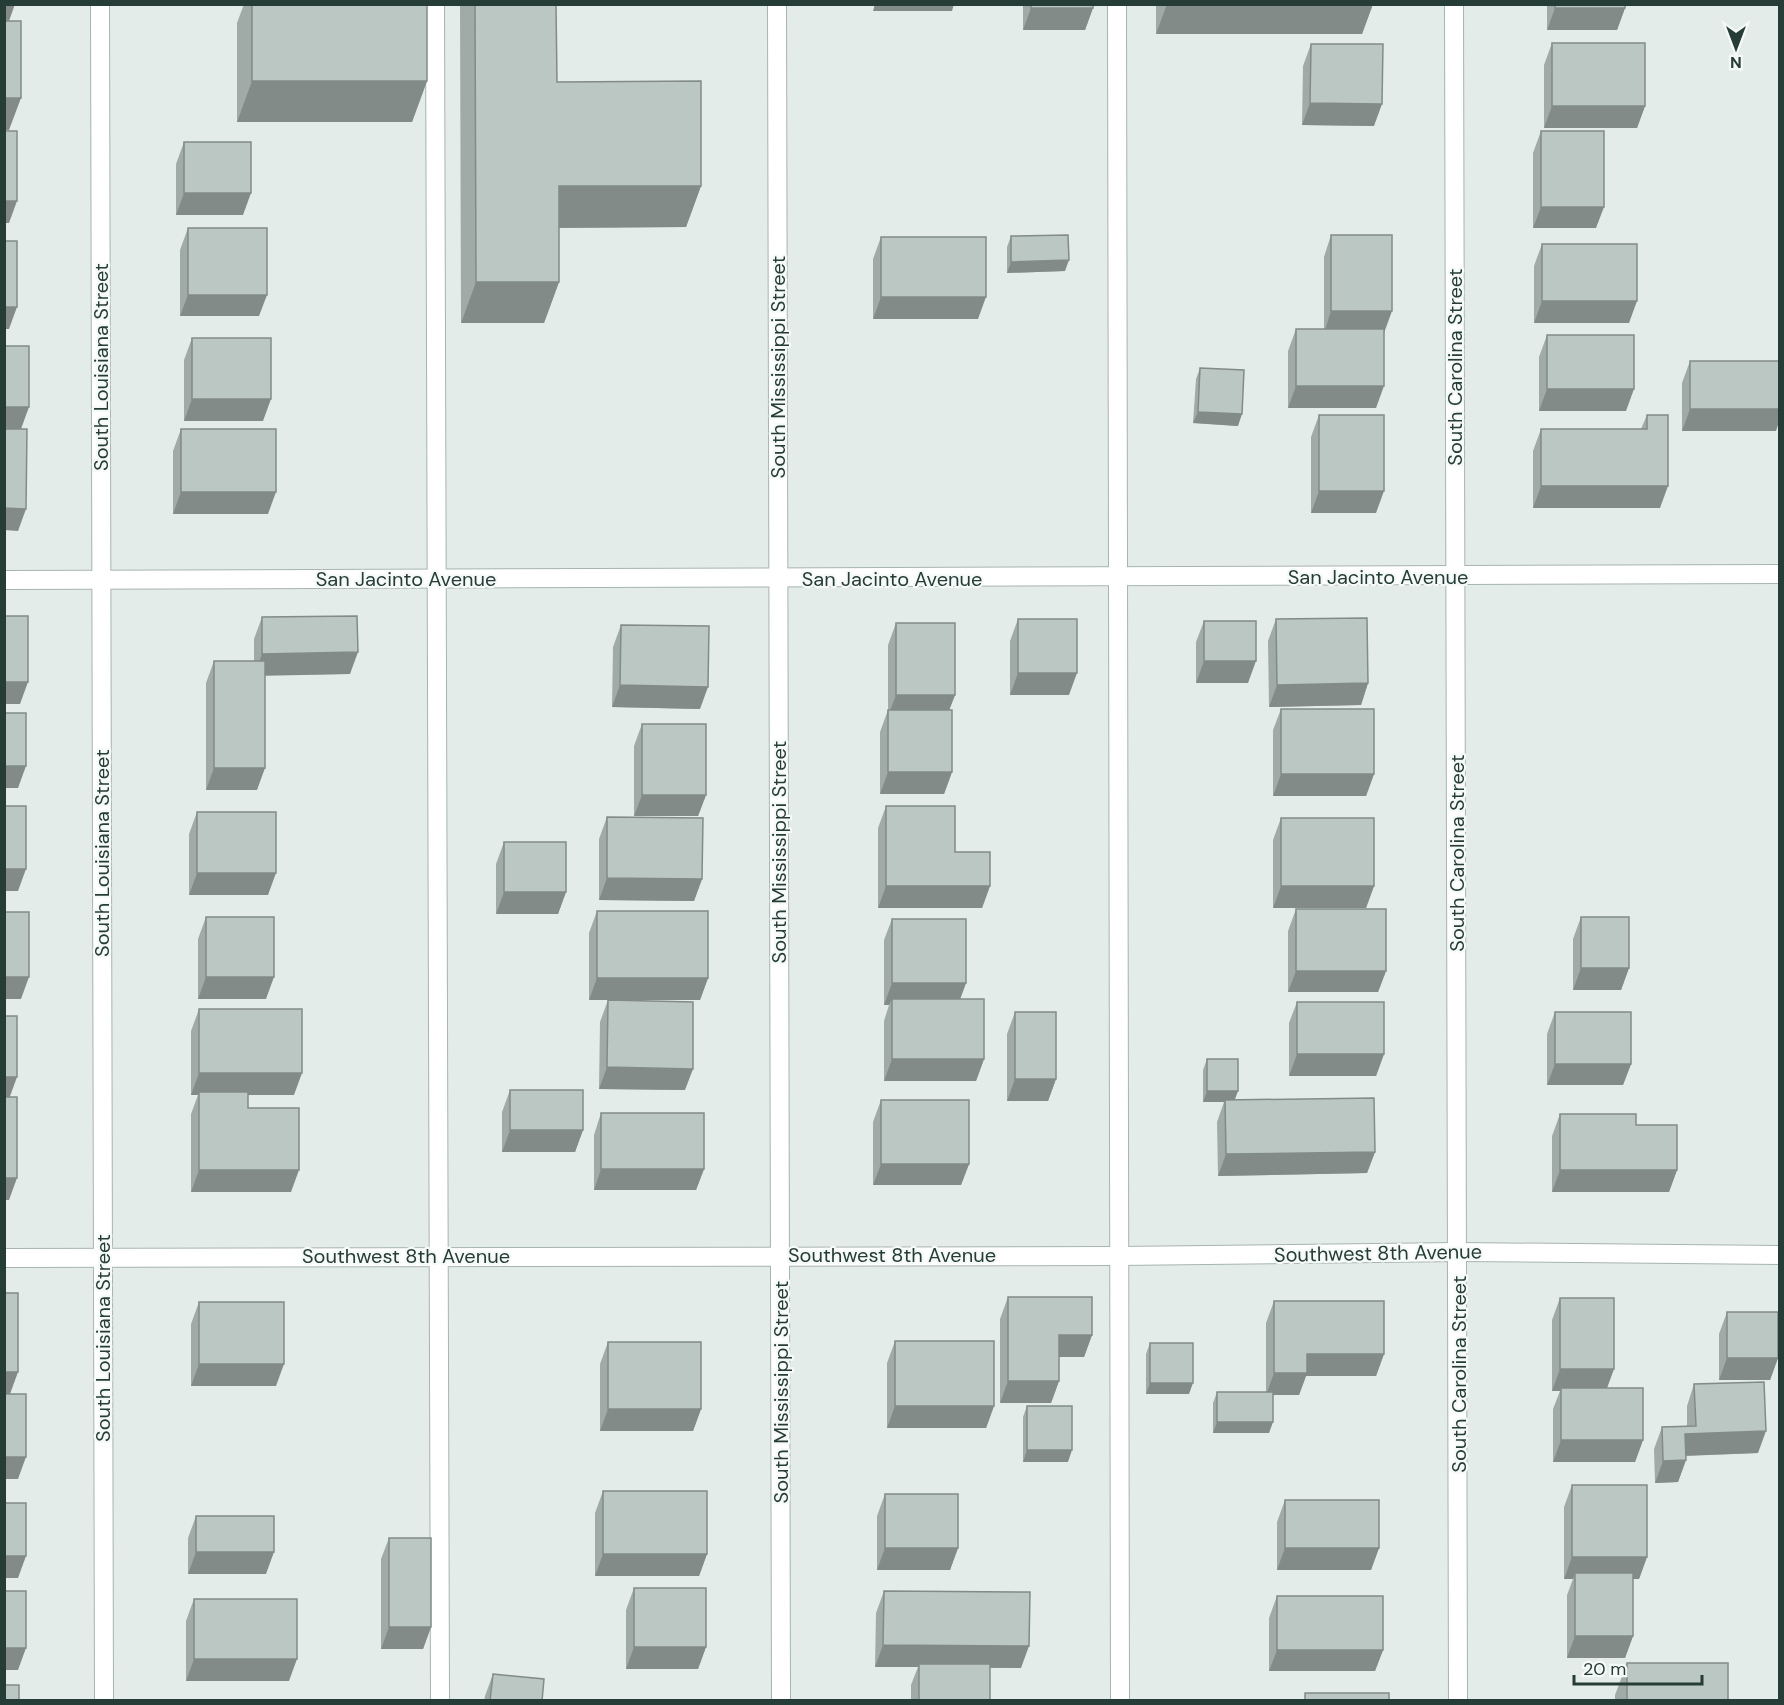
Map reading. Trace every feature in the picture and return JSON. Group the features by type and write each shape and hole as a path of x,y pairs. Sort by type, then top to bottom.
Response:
{"street":[{"name":"South Louisiana Street","path":"100,4 104,1701"},
{"path":"435,4 440,1701"},
{"name":"South Mississippi Street","path":"777,4 781,1701"},
{"path":"1117,4 1120,578 1120,1701"},
{"name":"South Carolina Street","path":"1454,4 1459,1252 1458,1701"},
{"name":"San Jacinto Avenue","path":"4,580 1455,577 1779,574"},
{"name":"Southwest 8th Avenue","path":"4,1258 780,1254 1119,1256 1459,1252 1779,1255"}],"building":[{"path":"252,4 427,4 427,81 252,81"},
{"path":"475,4 556,4 557,82 701,81 701,186 559,186 559,282 476,282"},
{"path":"1031,4 1093,4 1093,8 1031,8"},
{"path":"1555,4 1625,4 1625,8 1555,8"},
{"path":"4,21 21,21 21,98 4,98"},
{"path":"1552,43 1645,43 1645,106 1552,106"},
{"path":"1311,44 1383,44 1382,104 1310,103"},
{"path":"4,131 17,131 17,201 4,201"},
{"path":"1541,131 1604,131 1604,207 1541,207"},
{"path":"184,142 251,142 251,193 184,193"},
{"path":"188,228 267,228 267,295 188,295"},
{"path":"1068,235 1069,260 1011,262 1011,236"},
{"path":"1331,235 1392,235 1392,311 1331,311"},
{"path":"881,237 986,237 986,297 881,297"},
{"path":"4,241 17,241 17,307 4,307"},
{"path":"1542,244 1637,244 1637,301 1542,301"},
{"path":"1296,329 1384,329 1384,386 1296,386"},
{"path":"1547,335 1634,335 1634,389 1547,389"},
{"path":"192,338 271,338 271,399 192,399"},
{"path":"4,346 29,346 29,407 4,407"},
{"path":"1690,361 1779,361 1779,409 1690,409"},
{"path":"1200,368 1244,370 1242,414 1198,412"},
{"path":"1319,415 1384,415 1384,491 1319,491"},
{"path":"1647,415 1668,415 1668,486 1541,486 1541,429 1647,429"},
{"path":"4,429 27,429 26,509 4,508"},
{"path":"181,429 276,429 276,492 181,492"},
{"path":"4,616 28,616 28,682 4,682"},
{"path":"357,616 358,652 262,654 262,617"},
{"path":"1367,618 1368,683 1277,685 1276,619"},
{"path":"1018,619 1077,619 1077,673 1018,673"},
{"path":"1204,621 1256,621 1256,661 1204,661"},
{"path":"896,623 955,623 955,695 896,695"},
{"path":"621,625 709,626 708,687 620,685"},
{"path":"214,661 265,661 265,768 214,768"},
{"path":"1281,709 1374,709 1374,774 1281,774"},
{"path":"888,710 952,710 952,772 888,772"},
{"path":"4,713 26,713 26,766 4,766"},
{"path":"642,724 706,724 706,795 642,795"},
{"path":"4,806 26,806 26,869 4,869"},
{"path":"886,806 955,806 955,852 990,852 990,886 886,886"},
{"path":"197,812 276,812 276,873 197,873"},
{"path":"607,817 703,818 702,879 607,878"},
{"path":"1281,818 1374,818 1374,886 1281,886"},
{"path":"504,842 566,842 566,892 504,892"},
{"path":"1296,909 1386,909 1386,971 1296,971"},
{"path":"597,911 708,911 708,978 597,978"},
{"path":"4,912 29,912 29,977 4,977"},
{"path":"206,917 274,917 274,977 206,977"},
{"path":"1581,917 1629,917 1629,968 1581,968"},
{"path":"892,919 966,919 966,983 892,983"},
{"path":"892,999 984,999 984,1059 892,1059"},
{"path":"608,1000 693,1002 693,1069 607,1067"},
{"path":"1297,1002 1384,1002 1384,1054 1297,1054"},
{"path":"199,1009 302,1009 302,1073 199,1073"},
{"path":"1015,1012 1056,1012 1056,1079 1015,1079"},
{"path":"1555,1012 1631,1012 1631,1064 1555,1064"},
{"path":"4,1016 17,1016 17,1077 4,1077"},
{"path":"1207,1059 1238,1059 1238,1091 1207,1091"},
{"path":"510,1090 583,1090 583,1130 510,1130"},
{"path":"199,1092 248,1092 248,1108 299,1108 299,1170 199,1170"},
{"path":"4,1097 17,1097 17,1178 4,1178"},
{"path":"1374,1098 1375,1152 1226,1154 1225,1100"},
{"path":"881,1100 969,1100 969,1164 881,1164"},
{"path":"601,1113 704,1113 704,1169 601,1169"},
{"path":"1560,1114 1636,1114 1636,1125 1677,1125 1677,1170 1560,1170"},
{"path":"4,1293 18,1293 18,1372 4,1372"},
{"path":"1008,1297 1092,1297 1092,1335 1059,1335 1059,1381 1008,1381"},
{"path":"1560,1298 1614,1298 1614,1369 1560,1369"},
{"path":"1274,1301 1384,1301 1384,1354 1307,1354 1307,1373 1274,1373"},
{"path":"199,1302 284,1302 284,1364 199,1364"},
{"path":"1727,1312 1778,1312 1778,1358 1727,1358"},
{"path":"895,1341 994,1341 994,1406 895,1406"},
{"path":"608,1342 701,1342 701,1409 608,1409"},
{"path":"1150,1343 1193,1343 1193,1383 1150,1383"},
{"path":"1764,1382 1766,1431 1685,1434 1686,1460 1663,1461 1662,1427 1696,1426 1694,1384"},
{"path":"1561,1388 1643,1388 1643,1440 1561,1440"},
{"path":"1217,1392 1273,1392 1273,1422 1217,1422"},
{"path":"4,1394 26,1394 26,1457 4,1457"},
{"path":"1027,1406 1072,1406 1072,1450 1027,1450"},
{"path":"1572,1485 1647,1485 1647,1557 1572,1557"},
{"path":"603,1491 707,1491 707,1554 603,1554"},
{"path":"885,1494 958,1494 958,1548 885,1548"},
{"path":"1285,1500 1379,1500 1379,1548 1285,1548"},
{"path":"4,1503 26,1503 26,1556 4,1556"},
{"path":"196,1516 274,1516 274,1552 196,1552"},
{"path":"389,1538 431,1538 431,1627 389,1627"},
{"path":"1575,1573 1633,1573 1633,1636 1575,1636"},
{"path":"634,1588 706,1588 706,1647 634,1647"},
{"path":"4,1591 26,1591 26,1648 4,1648"},
{"path":"884,1591 1030,1592 1029,1646 883,1645"},
{"path":"1277,1596 1383,1596 1383,1650 1277,1650"},
{"path":"194,1599 297,1599 297,1659 194,1659"},
{"path":"1627,1663 1728,1663 1728,1701 1627,1701"},
{"path":"919,1664 990,1664 990,1701 919,1701"},
{"path":"493,1674 544,1679 542,1701 490,1701"},
{"path":"4,1685 19,1685 19,1701 4,1701"},
{"path":"1305,1693 1389,1693 1389,1701 1305,1701"}]}
